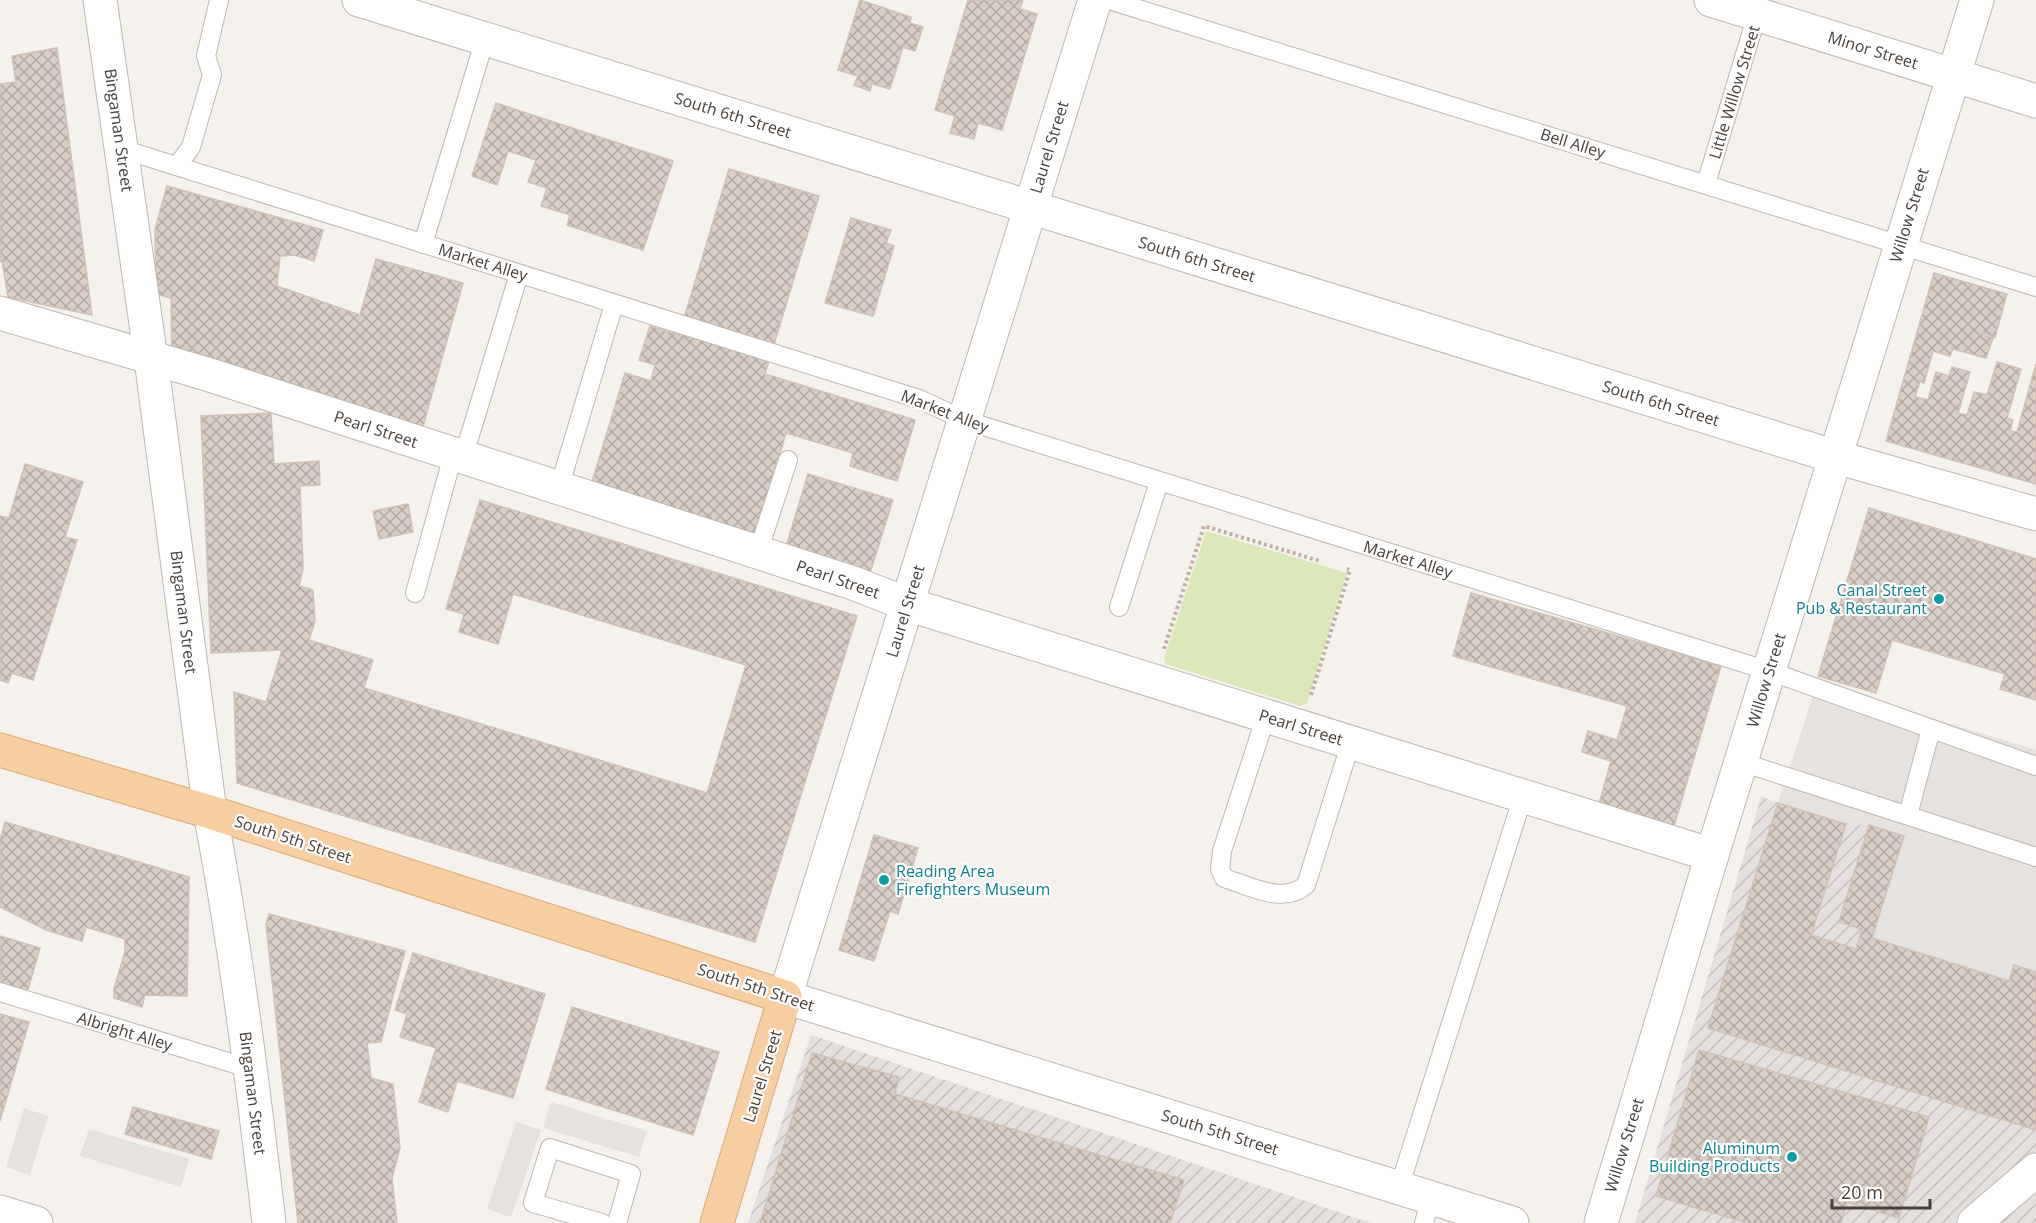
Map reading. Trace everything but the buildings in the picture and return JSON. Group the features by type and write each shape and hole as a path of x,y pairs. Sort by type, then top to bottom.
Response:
{"main road":[{"name":"South 5th Street","path":"0,750 210,812 785,997"},
{"name":"Laurel Street","path":"717,1223 785,997"}],"street":[{"name":"Bingaman Street","path":"100,0 151,358 210,812 223,882 251,1069 269,1223"},
{"name":"South 6th Street","path":"360,0 1836,457 2036,514"},
{"name":"Laurel Street","path":"785,997 1095,0"},
{"name":"Minor Street","path":"1711,0 1760,7 1952,75 2036,101"},
{"name":"Willow Street","path":"1601,1223 1712,855 1977,0"},
{"name":"Pearl Street","path":"0,313 210,375 853,583 907,604 1712,855"},
{"name":"South 5th Street","path":"785,997 1399,1188 1427,1210 1512,1223"},
{"path":"1974,1223 2036,1170"},
{"path":"0,1212 36,1223"}],"lane":[{"path":"177,166 191,147 212,75 206,56 219,0"},
{"name":"Bell Alley","path":"1109,0 2036,287"},
{"name":"Little Willow Street","path":"1706,184 1760,7"},
{"path":"423,244 485,39"},
{"name":"Market Alley","path":"122,149 919,399 964,420 1769,671 2036,766"},
{"path":"416,592 458,456 519,274"},
{"path":"559,488 614,304"},
{"path":"758,552 788,460"},
{"path":"1119,607 1160,482"},
{"path":"1266,716 1222,851 1220,869 1224,878 1279,895 1299,891 1306,885 1351,742"},
{"path":"1908,815 1931,729"},
{"path":"1741,762 1784,778 2036,857"},
{"path":"1399,1188 1523,796"},
{"name":"Albright Alley","path":"0,992 251,1069"},
{"path":"602,1223 533,1203 550,1148 631,1174 617,1223"}],"path":[{"path":"1154,681 1204,526 1328,563"},
{"path":"1302,727 1350,570 1339,566"}],"shaded area":[{"path":"1817,683 2036,750 2036,972 2009,981 1872,938 1904,836 1869,825 1846,824 1778,803"},
{"path":"1761,797 1846,824 1869,825 2036,879 2036,1223 1635,1223"},
{"path":"811,1035 1371,1223 748,1223"},
{"path":"551,1102 647,1131 639,1157 543,1128"},
{"path":"24,1108 48,1116 30,1175 6,1167"},
{"path":"516,1122 541,1130 511,1217 487,1209"},
{"path":"89,1129 189,1159 181,1187 80,1156"}],"green space":[{"path":"1206,531 1347,573 1307,703 1300,706 1166,664 1164,659"}],"place":[{"name":"Canal Street Pub & Restaurant","path":"1939,599"},
{"name":"Reading Area Firefighters Museum","path":"884,880"},
{"name":"Aluminum Building Products","path":"1792,1157"}]}
